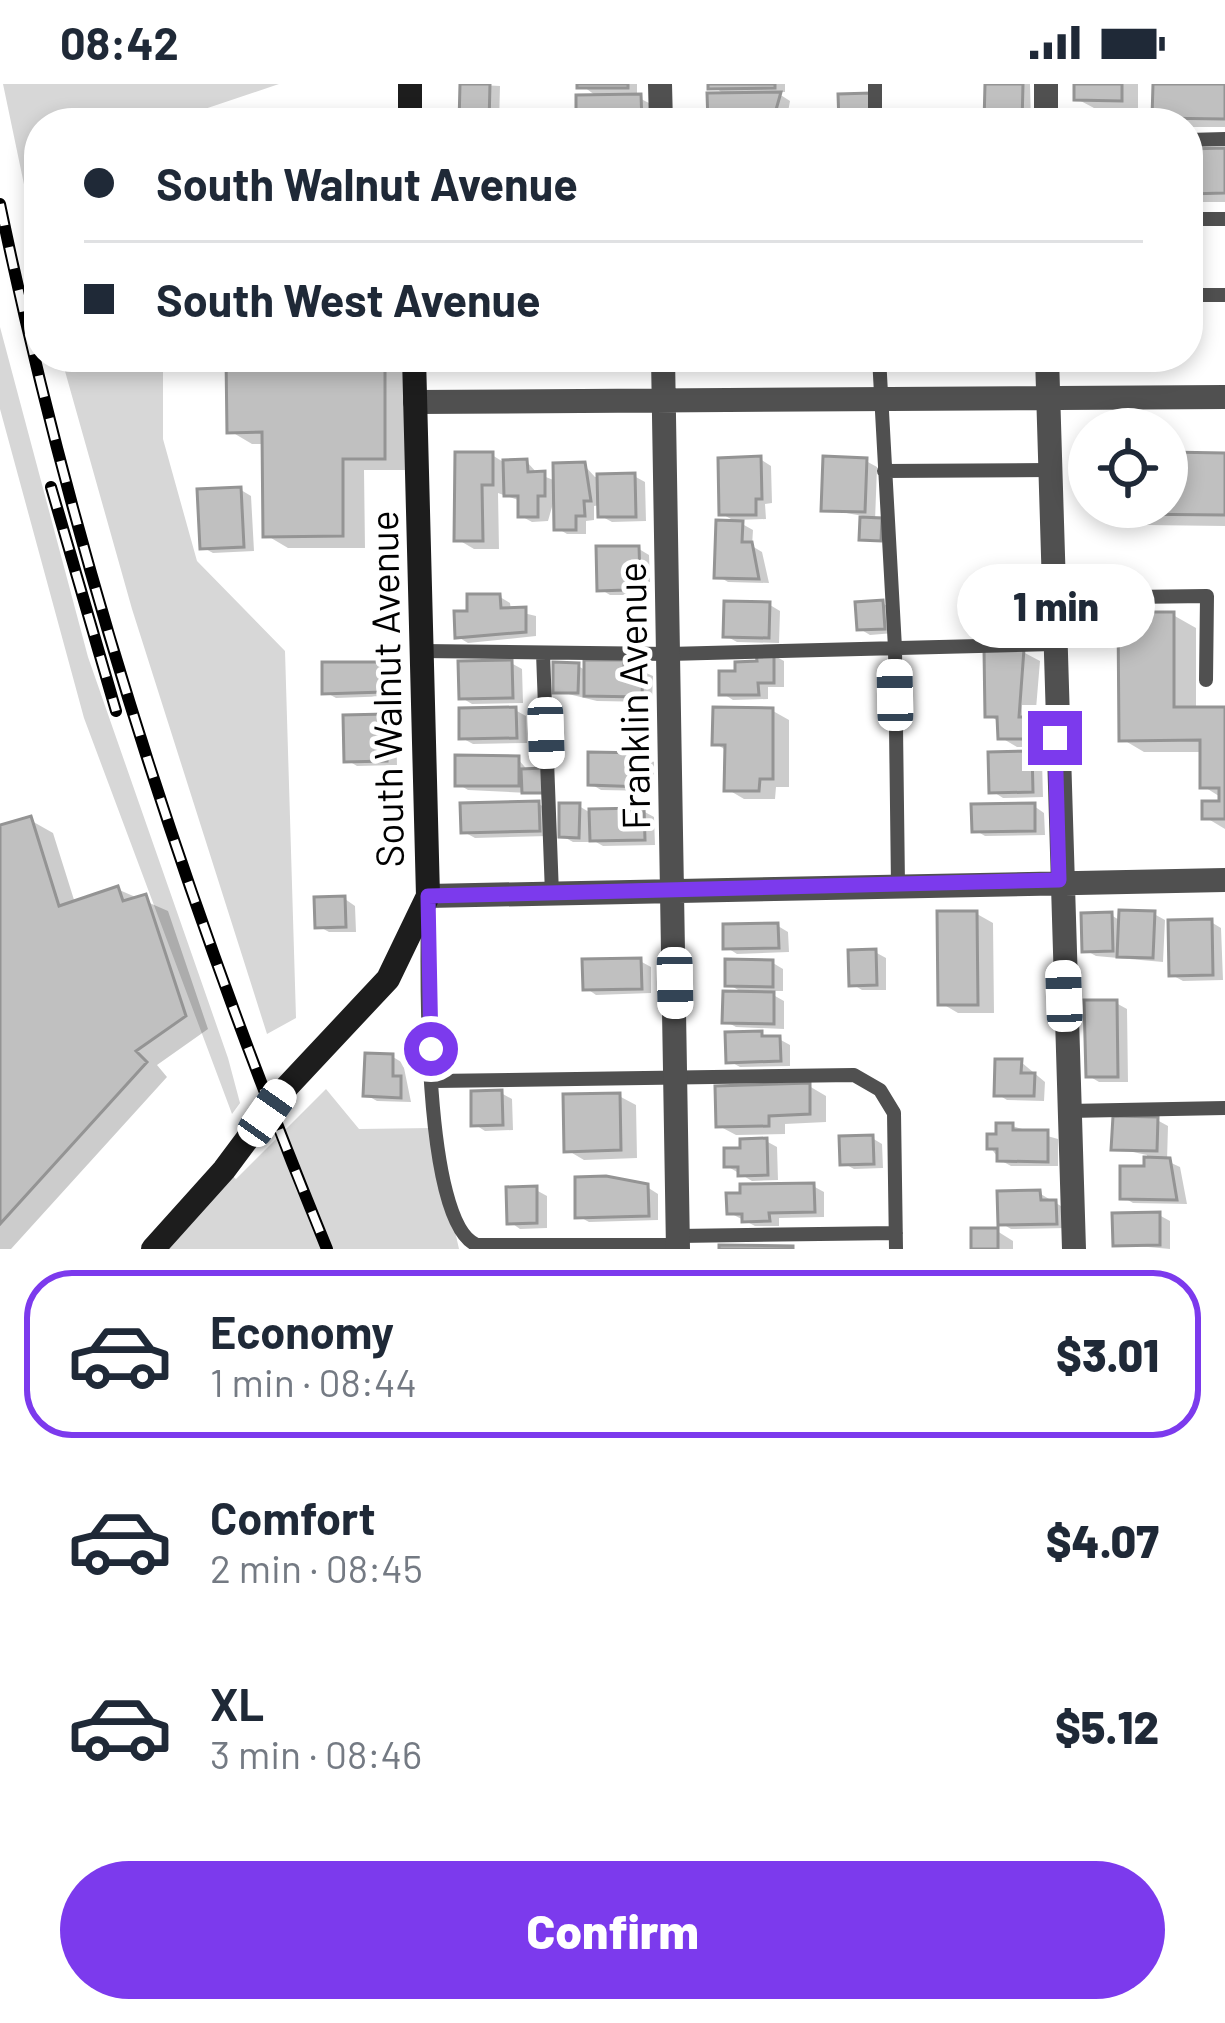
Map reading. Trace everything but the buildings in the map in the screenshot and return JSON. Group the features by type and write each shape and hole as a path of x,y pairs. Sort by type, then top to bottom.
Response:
{"main road":[{"name":"South Walnut Avenue","path":"414,372 428,896"},
{"path":"153,1249 224,1170 283,1091 388,979 428,896"}],"street":[{"name":"Franklin Avenue","path":"664,372 678,1243"},
{"path":"1047,372 1059,880 1074,1249"},
{"path":"415,402 1225,397"},
{"path":"428,896 1225,880"}],"lane":[{"path":"879,372 895,648 898,885"},
{"path":"884,471 1049,470"},
{"path":"1052,598 1207,596 1206,680"},
{"path":"422,651 669,654 1053,644"},
{"path":"544,653 552,893"},
{"name":"South Walnut Avenue","path":"428,896 432,1128 459,1232 477,1245 678,1243"},
{"path":"434,1081 854,1075 880,1090 894,1113 896,1241 678,1243"},
{"path":"1068,1111 1225,1108"}],"shaded area":[{"path":"3,84 279,84 208,108 24,108 24,184"},
{"path":"0,327 88,657 228,1058 240,1103 232,1114 84,718 0,409"},
{"path":"65,372 163,372 163,439 197,561 285,651 296,1018 267,1034 132,609"},
{"path":"326,1089 359,1129 432,1128 459,1249 153,1249 224,1170 236,1179"}],"railway":[{"path":"0,204 24,310"},
{"path":"39,372 100,602 182,865 327,1249"},
{"path":"51,487 116,711"}],"route":[{"path":"431,1049 428,896 1059,880 1055,738"}]}
